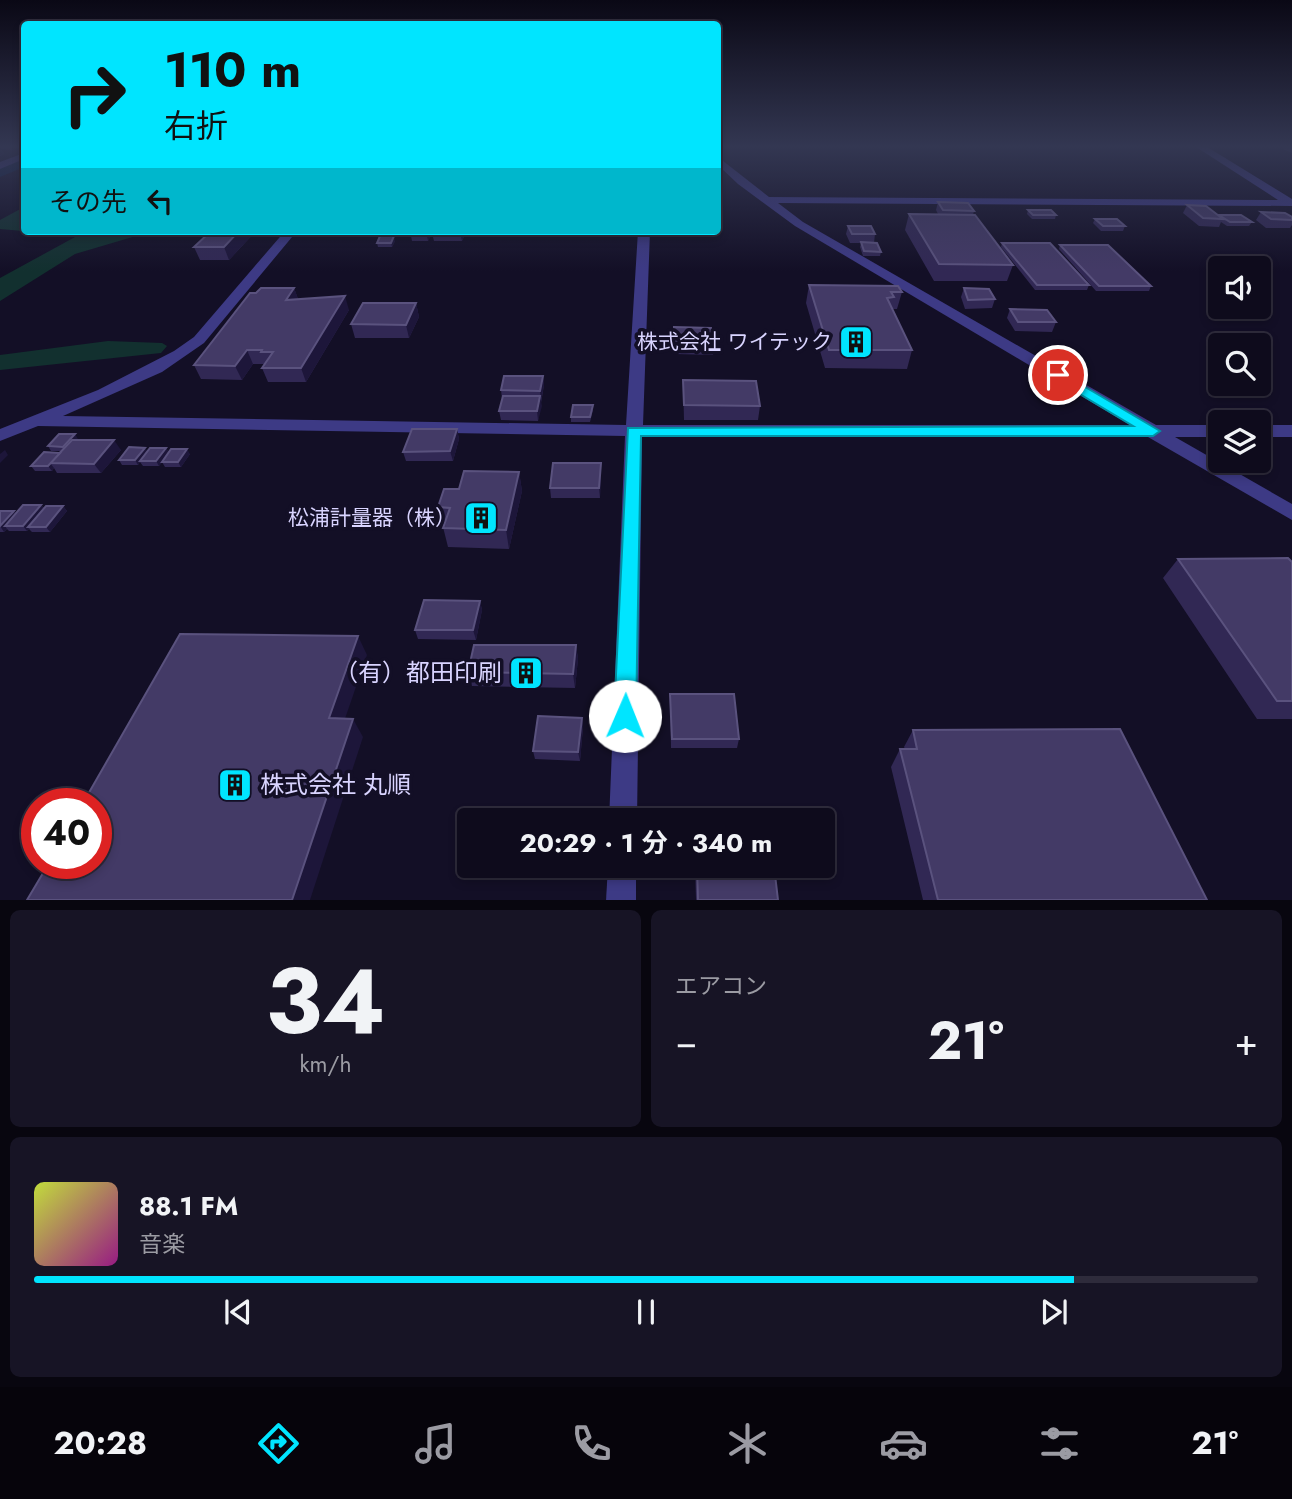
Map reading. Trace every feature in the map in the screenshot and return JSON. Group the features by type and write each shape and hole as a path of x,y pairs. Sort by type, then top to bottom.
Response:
{"street":[{"path":"744,187 799,223 1292,513"},
{"path":"1266,187 1292,203"},
{"path":"766,200 1292,203"},
{"path":"0,435 139,375 187,350 199,340 288,235"},
{"path":"623,808 634,431 645,235"},
{"path":"33,421 634,431 1208,431"},
{"path":"1271,431 1292,431"},
{"path":"621,900 622,878"}],"green space":[{"path":"21,209 21,231 0,229 0,220"},
{"path":"79,235 137,235 75,254 0,301 0,278"},
{"path":"108,341 162,343 167,346 161,353 0,370 0,355"}],"building":[{"path":"938,202 968,203 974,211 943,210"},
{"path":"1187,205 1206,206 1223,219 1203,218"},
{"path":"1028,210 1051,210 1056,215 1033,215"},
{"path":"1261,212 1285,213 1292,217 1292,220 1271,219"},
{"path":"909,214 975,215 1013,265 939,264"},
{"path":"1219,215 1241,215 1252,222 1230,222"},
{"path":"1095,219 1117,219 1125,226 1103,226"},
{"path":"848,226 871,226 875,234 852,234"},
{"path":"207,235 235,235 224,247 194,247"},
{"path":"380,236 394,236 391,243 377,243"},
{"path":"861,242 877,243 881,252 864,251"},
{"path":"1002,243 1050,243 1089,285 1037,285"},
{"path":"1060,245 1108,245 1151,286 1099,286"},
{"name":"株式会社 ワイテック","path":"809,285 898,286 902,292 891,292 894,297 887,298 912,350 829,350"},
{"path":"261,288 294,288 286,300 345,296 301,368 262,368 273,352 261,352 262,350 247,350 235,366 194,365 250,293 256,293"},
{"path":"964,288 989,289 995,299 968,300"},
{"path":"363,303 416,303 406,325 351,324"},
{"path":"1010,309 1047,310 1056,322 1018,322"},
{"path":"674,327 711,328 714,346 675,345"},
{"path":"504,376 543,376 540,391 501,390"},
{"path":"683,380 756,381 760,406 684,405"},
{"path":"503,396 540,396 537,411 499,411"},
{"path":"573,405 593,405 590,417 571,417"},
{"path":"412,429 457,429 450,451 403,452"},
{"path":"59,434 75,434 63,447 48,446"},
{"path":"72,440 114,440 94,464 50,463"},
{"path":"129,447 145,448 135,460 119,460"},
{"path":"150,448 166,448 156,461 140,461"},
{"path":"171,449 187,449 178,462 162,462"},
{"path":"44,452 60,453 48,466 31,466"},
{"path":"553,463 601,463 599,488 550,488"},
{"path":"464,471 519,472 506,530 443,528 450,508 438,507 444,489 459,489"},
{"path":"23,505 41,505 23,526 5,526"},
{"path":"46,506 63,506 46,527 28,527"},
{"path":"0,511 14,511 0,526"},
{"path":"1288,558 1292,562 1292,701 1277,701 1178,559"},
{"path":"424,600 480,601 473,630 415,630"},
{"name":"株式会社 丸順","path":"180,634 358,636 329,718 353,719 292,900 27,900 39,879 112,879 112,788 92,788"},
{"path":"474,645 576,645 573,674 468,672"},
{"path":"670,694 734,694 739,739 672,739"},
{"path":"538,716 582,718 578,752 533,751"},
{"path":"1120,729 1207,900 938,900 900,749 917,749 913,730"},
{"path":"697,878 775,878 778,900 698,900"}],"place":[{"name":"株式会社 ワイテック","path":"856,342"},
{"name":"松浦計量器（株）","path":"481,518"},
{"name":"（有）都田印刷","path":"526,673"},
{"name":"株式会社 丸順","path":"235,785"}],"route":[{"path":"625,716 634,431 1153,431 1058,375"}]}
